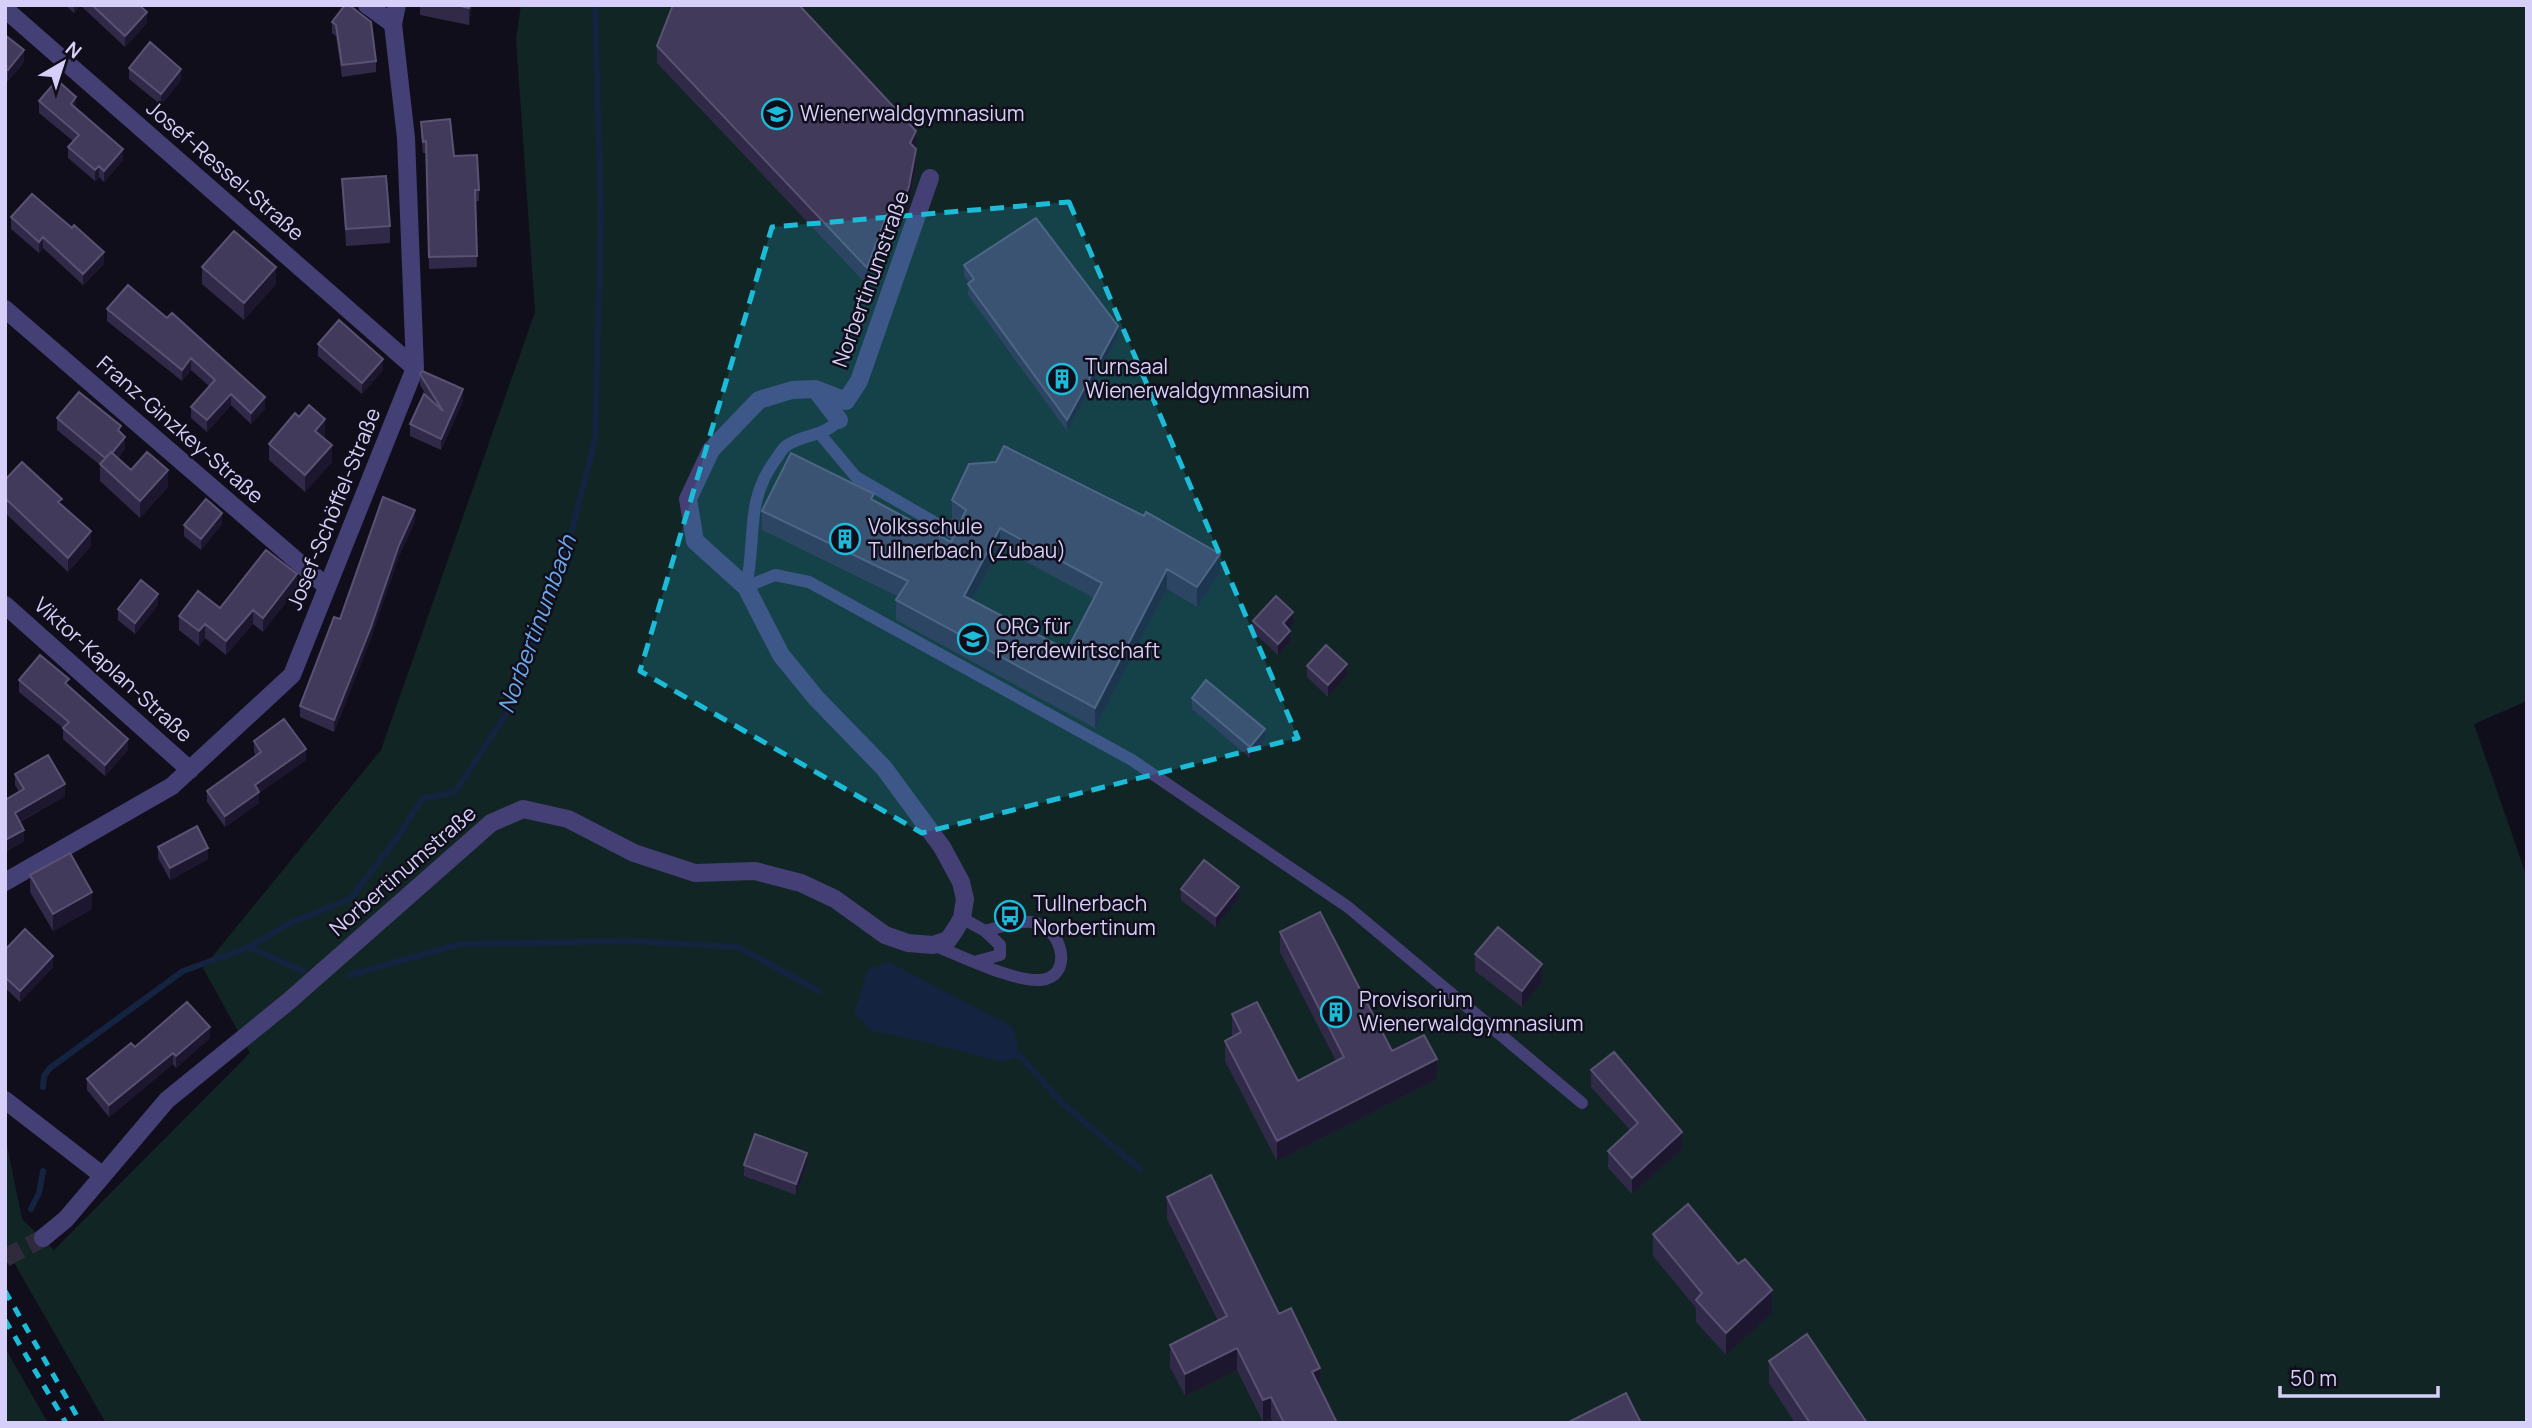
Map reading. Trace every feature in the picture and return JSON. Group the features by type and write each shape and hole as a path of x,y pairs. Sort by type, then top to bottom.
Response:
{"street":[{"path":"367,5 393,24"},
{"name":"Josef-Schöffel-Straße","path":"5,882 172,786 292,674 415,368 406,138 393,24 397,5"},
{"name":"Josef-Ressel-Straße","path":"5,9 415,368"},
{"name":"Norbertinumstraße","path":"930,178 859,381 846,401 815,389 792,390 759,400 711,450 688,499 695,541 746,587 781,655 816,698 884,768 942,847 961,881 965,899 962,918"},
{"name":"Franz-Ginzkey-Straße","path":"9,319 326,586"},
{"name":"Norbertinumstraße","path":"815,389 839,421"},
{"name":"Viktor-Kaplan-Straße","path":"5,605 190,769"},
{"name":"Norbertinumstraße","path":"43,1238 66,1219 167,1100 295,996 491,823 523,809 568,819 634,853 695,873 755,872 801,883 835,899 885,935 908,943 933,945"},
{"path":"933,945 948,940 962,918"},
{"path":"5,1100 102,1175"}],"lane":[{"path":"746,587 753,545 754,499 767,472 786,446 831,429 839,421"},
{"path":"820,433 856,477 953,533"},
{"path":"746,587 775,576 808,582 1132,760 1348,907 1582,1103"},
{"path":"962,918 985,931 1000,945 1000,955 978,961"},
{"path":"933,945 1008,975 1042,981 1055,973 1061,962 1062,947 1052,932 1041,924 1029,921 985,931"}],"highlighted area":[{"path":"1069,202 1298,738 922,833 640,671 772,227"}],"green space":[{"path":"521,5 2527,5 2527,701 2474,724 2527,878 2527,1423 106,1423 5,1247 5,1135 22,1219 54,1250 250,1053 203,968 381,750 535,312 516,39"},
{"path":"5,1348 48,1423 5,1423"}],"water":[{"path":"889,962 1013,1027 1020,1056 1002,1062 871,1031 854,1013 868,969"}],"building":[{"path":"92,5 139,5 147,12 125,36"},
{"path":"345,5 349,5 371,22 376,61 342,65 336,25 332,22"},
{"name":"Wienerwaldgymnasium","path":"673,5 799,5 916,131 910,143 916,149 909,186 900,211 888,211 867,268 657,46"},
{"path":"5,35 24,50 8,70 5,68"},
{"path":"150,42 181,69 161,94 129,68"},
{"path":"57,80 76,97 71,104 123,149 104,171 99,166 95,170 68,147 79,135 39,101"},
{"path":"450,119 454,156 477,155 477,256 429,257 426,141 423,142 421,122"},
{"path":"386,176 390,226 346,229 342,179"},
{"path":"32,194 72,228 74,225 104,252 83,274 43,237 39,242 11,217"},
{"name":"Turnsaal Wienerwaldgymnasium","path":"1036,218 1118,326 1067,420 968,284 974,279 964,265"},
{"path":"234,231 276,267 244,303 202,267"},
{"path":"128,285 167,318 172,313 265,397 251,413 231,394 207,420 191,407 215,380 191,358 182,370 107,309"},
{"path":"339,320 383,359 362,383 318,344"},
{"path":"422,371 463,389 441,439 410,424 424,394 443,411 420,374"},
{"path":"79,392 121,426 118,430 125,437 105,458 57,418"},
{"path":"309,405 325,419 315,431 332,445 305,475 269,444 295,413 299,417"},
{"path":"1004,446 1144,516 1146,512 1220,554 1197,587 1167,569 1095,708 896,600 908,581 762,511 791,453 874,494 871,499 951,542 966,510 952,500 969,464 996,462","holes":["1000,528 1102,583 1067,650 964,596"]},
{"path":"111,452 131,470 147,452 168,470 140,501 100,464"},
{"path":"22,462 62,499 58,502 91,531 68,558 5,498 5,480"},
{"path":"383,497 415,510 399,545 371,627 334,720 300,706 334,617 340,619"},
{"path":"206,499 222,513 201,539 184,525"},
{"path":"266,550 297,574 263,618 253,610 226,641 205,624 199,631 179,616 198,591 220,608"},
{"path":"141,580 158,594 135,623 118,609"},
{"path":"1276,596 1293,612 1283,623 1290,631 1278,644 1253,621"},
{"path":"1326,645 1347,664 1328,685 1307,666"},
{"path":"40,655 69,679 65,683 128,739 105,765 63,728 69,722 19,680"},
{"path":"1206,680 1265,729 1250,747 1192,698"},
{"path":"284,719 306,749 255,785 259,792 225,816 207,791 261,752 254,741"},
{"path":"48,755 65,784 15,813 24,830 5,840 5,800 24,789 15,774"},
{"path":"197,826 208,848 170,868 158,847"},
{"path":"70,853 92,892 53,914 30,875"},
{"path":"1204,860 1239,887 1216,916 1181,889"},
{"path":"1320,912 1392,1051 1424,1035 1437,1059 1277,1141 1225,1041 1241,1032 1232,1014 1257,1002 1298,1081 1344,1057 1280,932"},
{"path":"1498,927 1542,964 1522,991 1475,954"},
{"path":"25,929 53,956 20,991 5,977 5,950"},
{"path":"187,1002 210,1027 176,1056 173,1053 109,1105 87,1079 131,1043 135,1047"},
{"path":"1614,1052 1682,1132 1632,1178 1608,1151 1638,1123 1591,1070"},
{"path":"755,1134 807,1153 796,1184 744,1165"},
{"path":"1211,1175 1279,1314 1291,1308 1320,1368 1312,1372 1337,1423 1284,1423 1271,1397 1263,1400 1237,1348 1185,1374 1170,1345 1227,1316 1167,1197"},
{"path":"1688,1204 1738,1264 1745,1259 1772,1290 1726,1333 1696,1300 1702,1293 1653,1234"},
{"path":"1807,1334 1867,1423 1810,1423 1769,1361"},
{"path":"1626,1393 1641,1423 1567,1423"}],"waterway":[{"name":"Norbertinumbach","path":"43,1087 44,1076 50,1068 183,971 249,947 290,923 350,899 397,838 422,799 455,792 510,708 567,549 595,440 601,217 595,5"},
{"path":"350,975 460,944 631,941 738,947 819,991"},
{"path":"249,947 303,971"},
{"path":"1013,1053 1020,1056 1062,1103 1140,1169"},
{"name":"Norbertinumbach","path":"31,1209 39,1193 43,1171"}],"tunnel":[{"path":"5,1258 43,1238"}],"railway":[{"path":"5,1291 81,1423"},
{"path":"5,1320 66,1423"}],"place":[{"name":"Wienerwaldgymnasium","path":"777,114"},
{"name":"Turnsaal Wienerwaldgymnasium","path":"1062,379"},
{"name":"Volksschule Tullnerbach (Zubau)","path":"845,539"},
{"name":"ORG für Pferdewirtschaft","path":"973,639"},
{"name":"Tullnerbach Norbertinum","path":"1010,916"},
{"name":"Provisorium Wienerwaldgymnasium","path":"1336,1012"}]}
